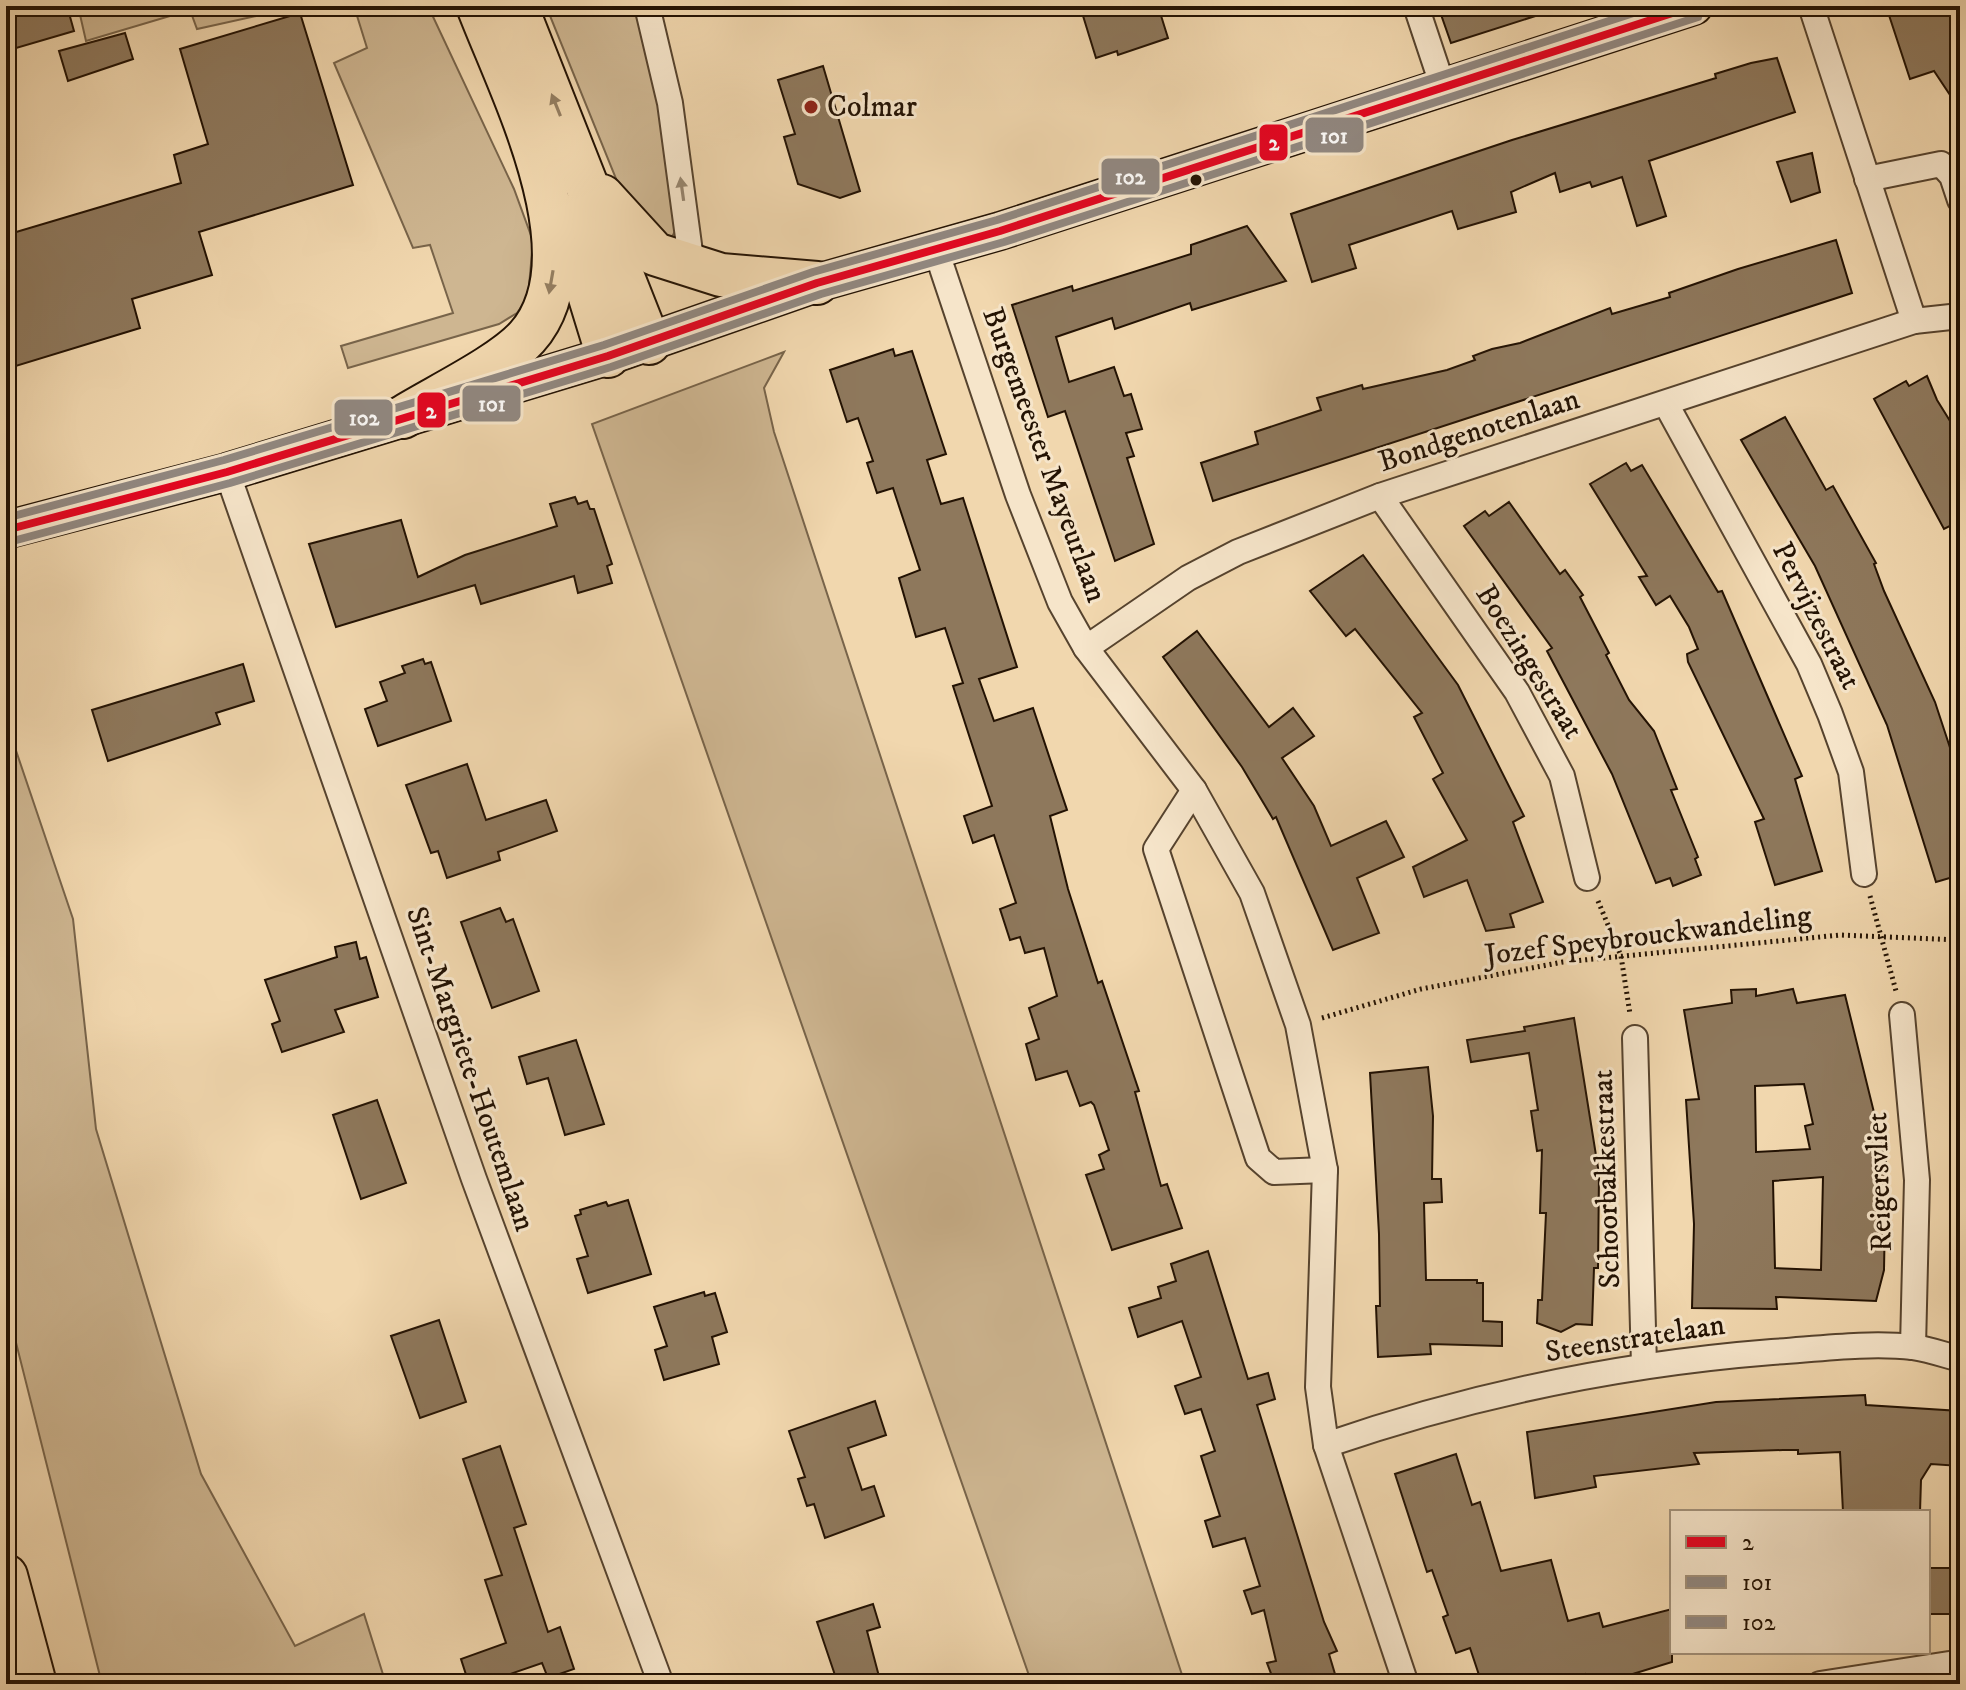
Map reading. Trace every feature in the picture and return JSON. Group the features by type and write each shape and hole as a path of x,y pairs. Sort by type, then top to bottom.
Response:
{"highway":[{"path":"403,417 527,337 548,299 555,242 533,151 478,6"},
{"path":"516,6 649,343"},
{"path":"533,151 555,183 608,356"},
{"path":"585,177 655,254 721,275 817,283"},
{"path":"6,1576 35,1684"}],"main road":[{"path":"6,530 227,472 608,356 817,283 936,250 1694,6"}],"street":[{"path":"647,6 670,103 692,267"},
{"path":"1416,6 1443,87"},
{"path":"1811,6 1914,321"},
{"path":"1867,179 1941,164 1952,176 1960,200"},
{"name":"Burgemeester Mayeurlaan","path":"936,250 1023,508 1060,602 1086,648 1194,790 1252,893 1298,1025 1325,1170 1318,1387 1326,1445 1406,1684"},
{"name":"Bondgenotenlaan","path":"1086,648 1188,578 1225,558 1380,496 1914,321 1960,316"},
{"name":"Pervijzestraat","path":"1666,404 1819,689 1851,772 1864,874"},
{"name":"Sint-Margriete-Houtemlaan","path":"227,472 474,1179 661,1684"},
{"name":"Boezingestraat","path":"1380,496 1517,692 1562,776 1587,878"},
{"path":"1194,790 1156,849 1258,1158 1274,1172 1325,1170"},
{"name":"Reigersvliet","path":"1902,1015 1917,1180 1913,1347"},
{"name":"Schoorbakkestraat","path":"1635,1038 1644,1365"},
{"name":"Steenstratelaan","path":"1326,1445 1386,1424 1567,1378 1644,1365 1815,1349 1913,1347 1960,1359"},
{"path":"1820,1684 1949,1664 1960,1666"}],"path":[{"path":"1864,874 1902,1015"},
{"path":"1587,878 1621,956 1635,1038"},
{"name":"Jozef Speybrouckwandeling","path":"1298,1025 1421,989 1563,962 1840,935 1960,940"}],"shaded area":[{"path":"78,6 301,6 197,29 190,10 86,41"},
{"path":"354,6 428,6 514,189 533,241 528,297 517,313 499,324 348,368 341,346 453,313 430,245 413,248 334,63 367,48"},
{"path":"546,6 638,6 654,65 676,230 671,238 662,234 625,201"},
{"path":"784,352 764,388 774,432 1185,1684 1032,1684 592,424"},
{"path":"6,721 73,919 96,1129 201,1474 295,1646 364,1614 386,1684 102,1684 6,1303"}],"building":[{"path":"6,6 67,6 74,31 6,51"},
{"path":"1080,6 1158,6 1168,38 1118,55 1117,51 1096,58"},
{"path":"1438,6 1550,6 1551,11 1451,43"},
{"path":"1886,6 1960,6 1960,110 1934,71 1910,79"},
{"path":"300,13 353,185 199,232 212,275 132,299 140,328 6,369 6,235 181,183 174,155 208,144 180,49"},
{"path":"125,33 133,59 68,81 59,51"},
{"path":"1777,58 1795,112 1649,161 1666,216 1637,226 1622,177 1592,187 1590,182 1560,192 1555,173 1511,192 1516,212 1458,229 1452,211 1349,245 1356,268 1312,282 1291,214 1512,140 1716,78 1715,74"},
{"name":"Colmar","path":"823,66 860,191 840,198 798,184 784,137 795,134 778,80"},
{"path":"1812,153 1820,192 1791,202 1777,162"},
{"path":"1247,226 1286,281 1192,310 1190,303 1115,329 1112,318 1056,337 1069,382 1114,367 1124,396 1131,394 1142,429 1126,433 1134,456 1127,458 1154,544 1115,561 1065,411 1048,417 1012,305 1072,286 1073,291 1191,254 1191,245"},
{"path":"1836,240 1852,293 1213,501 1201,463 1258,444 1255,432 1321,410 1317,398 1362,385 1363,389 1447,370 1475,360 1473,356 1520,343 1610,308 1612,314 1670,297 1669,293 1738,269"},
{"path":"893,349 895,356 912,351 946,454 927,460 941,504 963,498 1017,667 979,679 994,721 1033,708 1067,810 1050,816 1068,889 1098,983 1102,981 1139,1091 1135,1092 1161,1186 1167,1184 1182,1228 1112,1250 1086,1175 1104,1169 1099,1155 1109,1150 1094,1105 1091,1102 1080,1106 1067,1071 1036,1080 1026,1044 1039,1039 1029,1008 1057,996 1044,948 1025,953 1020,937 1010,940 1000,909 1016,903 994,835 973,843 964,816 992,806 953,686 963,683 945,628 916,637 899,578 920,570 893,488 877,493 867,463 873,461 858,418 847,422 830,370"},
{"path":"1927,376 1937,400 1960,437 1960,521 1944,529 1874,399 1906,381 1909,386"},
{"path":"1785,417 1826,490 1833,486 1876,563 1884,591 1935,702 1960,778 1960,875 1936,882 1887,725 1815,566 1741,440"},
{"path":"1626,463 1631,471 1642,465 1718,592 1722,591 1802,776 1795,779 1822,871 1775,885 1755,822 1764,819 1688,662 1687,654 1698,649 1689,627 1670,596 1656,605 1639,577 1647,576 1590,484"},
{"path":"575,497 578,504 587,501 590,509 594,509 612,564 607,566 612,583 578,593 574,576 481,604 475,585 336,627 309,544 401,520 418,577 465,555 557,526 550,504"},
{"path":"1509,502 1560,574 1565,570 1583,595 1580,597 1629,700 1654,731 1677,789 1671,790 1698,857 1695,859 1701,875 1673,886 1670,878 1656,883 1612,774 1547,651 1552,648 1464,526 1485,511 1489,516"},
{"path":"1363,555 1458,685 1524,816 1513,822 1543,902 1510,914 1514,927 1486,931 1467,880 1424,897 1413,867 1467,840 1433,779 1443,773 1414,717 1422,713 1355,629 1346,636 1310,591"},
{"path":"1197,631 1269,727 1293,708 1314,736 1282,758 1314,806 1331,846 1386,821 1404,857 1357,878 1379,933 1333,950 1276,817 1273,819 1242,767 1163,657"},
{"path":"423,659 425,664 431,662 451,721 378,746 365,709 387,701 380,682 405,673 402,666"},
{"path":"243,664 254,701 216,713 220,724 108,761 92,710"},
{"path":"467,764 486,820 546,800 557,831 498,852 500,860 447,878 438,851 431,853 406,785"},
{"path":"500,908 506,922 513,919 539,991 492,1008 461,922"},
{"path":"356,942 360,959 366,957 378,997 335,1010 344,1032 282,1052 272,1024 280,1021 265,980 337,957 335,947"},
{"path":"1756,989 1756,996 1793,989 1797,1003 1845,995 1886,1161 1884,1270 1876,1301 1776,1297 1777,1309 1692,1308 1694,1224 1686,1100 1699,1099 1684,1010 1732,1003 1731,990","holes":["1804,1084 1813,1124 1805,1126 1810,1149 1756,1152 1755,1086","1823,1177 1821,1270 1775,1268 1773,1181"]},
{"path":"1574,1018 1599,1174 1598,1268 1594,1268 1592,1325 1576,1324 1561,1332 1537,1323 1538,1300 1542,1300 1546,1213 1540,1213 1542,1150 1537,1151 1531,1111 1538,1110 1529,1053 1471,1062 1467,1040 1525,1031 1524,1027"},
{"path":"576,1040 604,1124 565,1135 548,1078 527,1084 519,1057"},
{"path":"1428,1067 1433,1116 1432,1179 1441,1179 1442,1202 1424,1203 1426,1280 1477,1280 1477,1283 1483,1283 1483,1321 1502,1322 1502,1346 1430,1344 1431,1354 1378,1357 1376,1306 1380,1306 1379,1234 1370,1073"},
{"path":"377,1100 406,1183 361,1199 333,1115"},
{"path":"628,1200 651,1274 588,1293 577,1259 588,1256 575,1216 581,1214 580,1210 606,1202 608,1206"},
{"path":"1208,1251 1248,1379 1268,1373 1275,1399 1257,1405 1324,1622 1337,1651 1329,1654 1338,1684 1275,1684 1267,1663 1276,1661 1264,1610 1252,1614 1244,1591 1260,1586 1245,1538 1213,1547 1205,1521 1220,1516 1201,1456 1215,1451 1201,1409 1185,1414 1175,1386 1201,1377 1182,1321 1138,1337 1129,1308 1161,1298 1158,1287 1176,1281 1171,1264"},
{"path":"704,1292 705,1296 715,1293 727,1332 712,1337 719,1364 664,1380 655,1350 667,1346 654,1307"},
{"path":"439,1320 466,1402 420,1418 391,1336"},
{"path":"1865,1395 1866,1405 1960,1411 1960,1466 1931,1464 1921,1480 1920,1510 1843,1510 1840,1452 1798,1454 1798,1450 1694,1453 1699,1464 1594,1476 1596,1487 1535,1498 1527,1432 1716,1402"},
{"path":"875,1401 886,1435 848,1448 862,1490 874,1486 884,1516 825,1538 814,1504 807,1506 798,1479 805,1477 789,1431"},
{"path":"500,1446 526,1524 514,1528 548,1632 560,1627 574,1669 548,1678 542,1663 481,1684 469,1684 461,1659 506,1643 485,1580 502,1575 463,1459"},
{"path":"1456,1454 1472,1505 1480,1502 1501,1571 1551,1560 1568,1621 1599,1613 1603,1627 1670,1610 1672,1662 1600,1684 1588,1684 1585,1674 1556,1684 1482,1684 1470,1648 1456,1653 1443,1617 1448,1615 1432,1570 1427,1572 1395,1474"},
{"path":"1930,1568 1960,1568 1960,1614 1930,1614"},
{"path":"873,1604 880,1627 867,1631 881,1684 838,1684 817,1622"}],"transit line":[{"name":"102","path":"6,518 224,460 604,345 813,272 997,220 1655,6"},
{"name":"2","path":"6,530 227,472 608,356 817,283 1000,231 1694,6"},
{"name":"101","path":"9,542 230,483 611,367 821,294 1004,242 1698,17"}],"place":[{"name":"Colmar","path":"811,107"}]}
